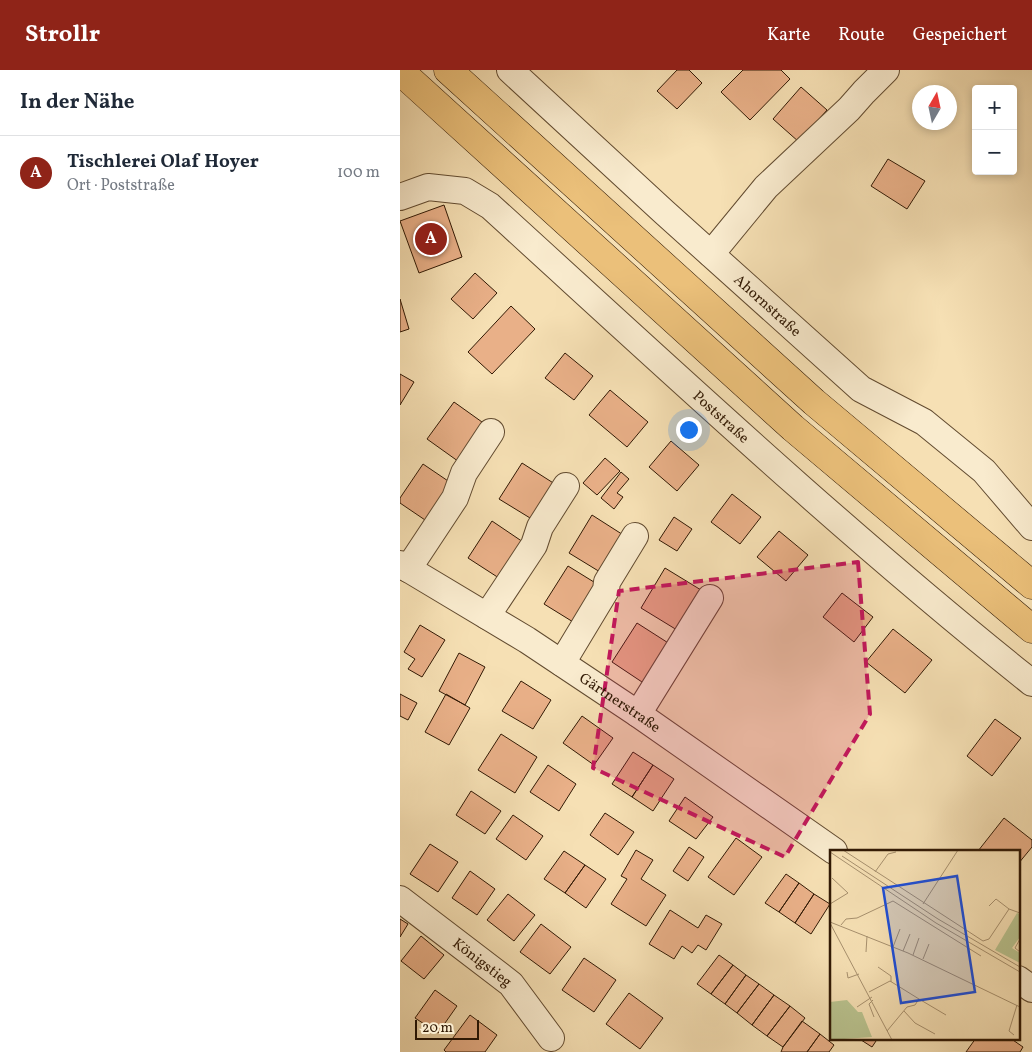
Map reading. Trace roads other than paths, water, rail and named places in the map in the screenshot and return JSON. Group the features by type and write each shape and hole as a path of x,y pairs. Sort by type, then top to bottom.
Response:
{"highway":[{"path":"448,70 814,402 1032,585"},
{"path":"400,71 793,428 1032,629"}],"street":[{"name":"Ahornstraße","path":"510,70 861,389 924,422 984,471 1032,527"},
{"path":"711,254 766,187 850,109 886,70"},
{"name":"Poststraße","path":"400,197 428,187 465,191 490,206 800,489 963,628 1032,683"},
{"path":"404,566 455,498 464,474 491,432"},
{"path":"487,616 534,545 540,527 566,486"},
{"path":"562,663 606,590 607,582 636,536"},
{"name":"Gärtnerstraße","path":"404,566 562,663 833,850"},
{"path":"638,714 710,598"},
{"name":"Königstieg","path":"400,899 511,984 553,1048"},
{"path":"1020,981 1032,989"}],"place":[{"name":"Tischlerei Olaf Hoyer","path":"431,239"}]}
